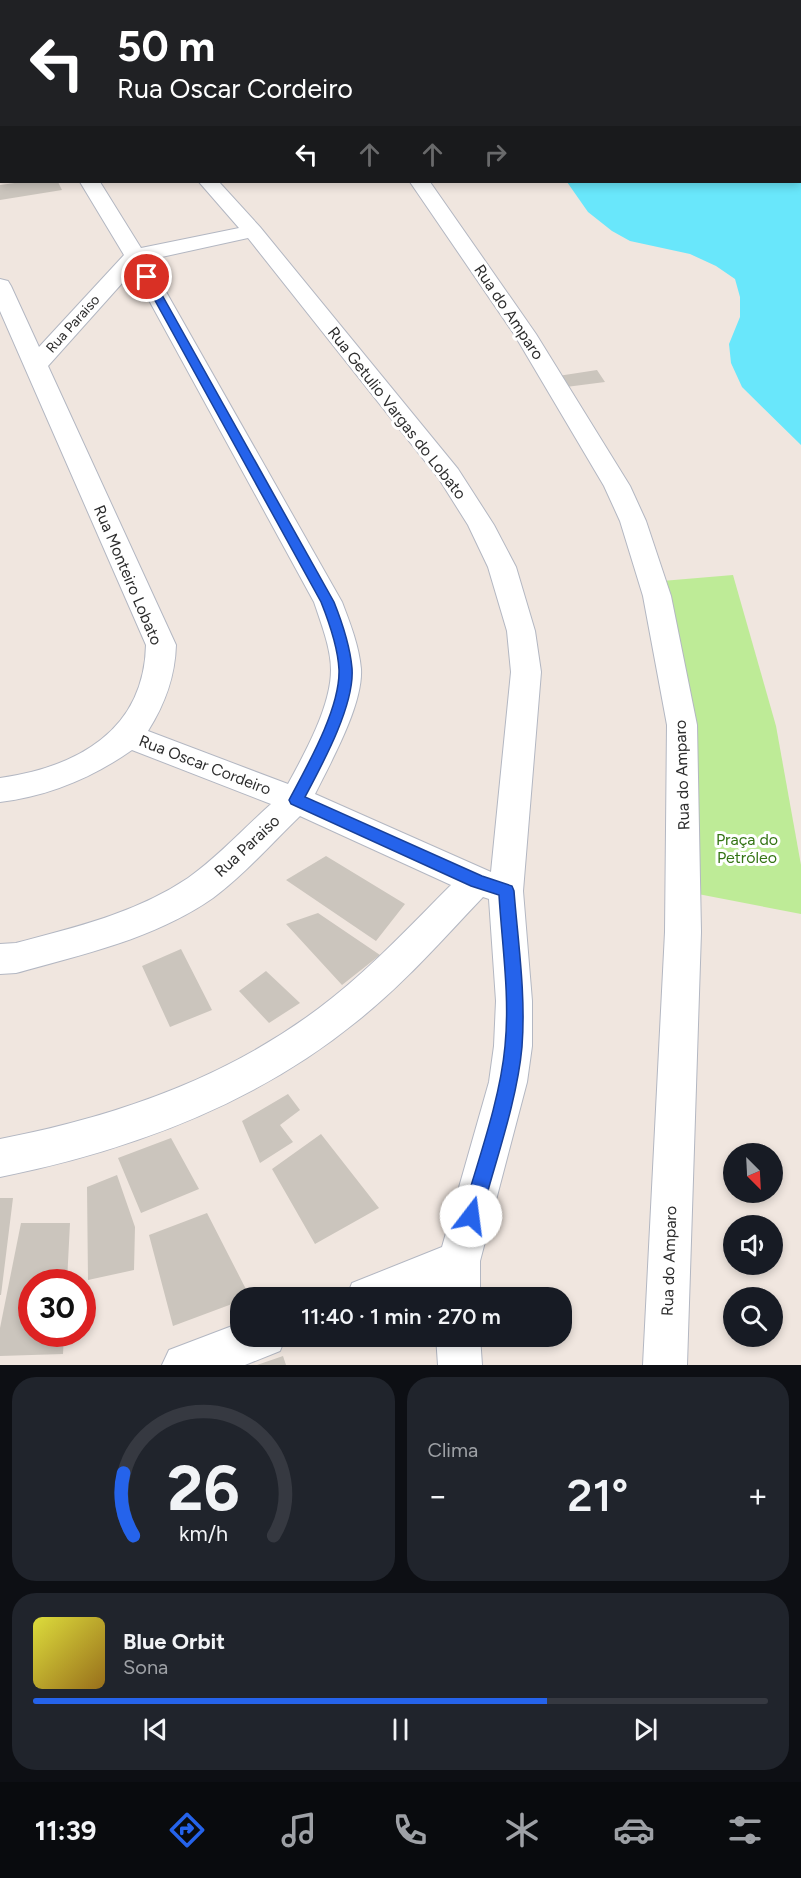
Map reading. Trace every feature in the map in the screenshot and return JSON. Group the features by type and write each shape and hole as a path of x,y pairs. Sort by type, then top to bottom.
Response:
{"street":[{"path":"91,183 135,256 253,231"},
{"name":"Rua Getulio Vargas do Lobato","path":"211,183 253,231 449,475 481,525 502,567 521,631 526,672 491,886"},
{"name":"Rua do Amparo","path":"421,183 525,334 617,486 633,521 657,596 669,654 682,725 683,909 665,1365"},
{"name":"Rua Paraiso","path":"0,959 16,958 118,930 200,888 216,875 296,800 322,750 341,699 346,670 335,621 328,602 135,256 36,365"},
{"name":"Rua Monteiro Lobato","path":"0,286 160,645 159,672 150,702 128,736 92,761 66,773 39,782 0,790"},
{"name":"Rua Oscar Cordeiro","path":"128,736 296,800 491,886"},
{"path":"0,1158 113,1132 182,1104 258,1068 326,1024 491,886 514,1001 513,1046 508,1082 459,1279 420,1287"},
{"path":"184,1365 234,1347"},
{"path":"459,1347 460,1365"}],"green space":[{"name":"Praça do Petróleo","path":"733,575 776,726 801,865 801,914 698,894 662,581"}],"water":[{"path":"568,183 801,183 801,445 742,387 731,363 729,344 740,317 740,297 735,279 716,266 690,254 630,241 612,231 588,212"}],"building":[{"path":"58,183 62,190 0,200 0,185"},
{"path":"597,370 605,382 566,387 558,376"},
{"path":"326,856 405,904 376,941 286,880"},
{"path":"318,913 380,955 342,985 286,924"},
{"path":"181,949 212,1010 170,1027 142,966"},
{"path":"266,971 300,1003 269,1023 239,991"},
{"path":"288,1094 300,1110 280,1125 293,1142 260,1163 242,1121"},
{"path":"321,1134 379,1208 315,1244 272,1169"},
{"path":"171,1138 199,1189 141,1213 118,1158"},
{"path":"117,1175 135,1227 134,1270 96,1278 96,1269 88,1269 87,1187"},
{"path":"0,1198 13,1198 1,1295 0,1295"},
{"path":"207,1213 245,1287 230,1287 230,1305 173,1326 149,1235"},
{"path":"21,1223 70,1223 68,1269 18,1269 18,1347 63,1347 63,1354 0,1356 0,1328"},
{"path":"283,1356 286,1365 257,1365"}],"route":[{"path":"147,277 328,602 340,638 346,670 341,699 322,750 296,800 477,881 506,891 515,1029 508,1082 471,1216"}]}
